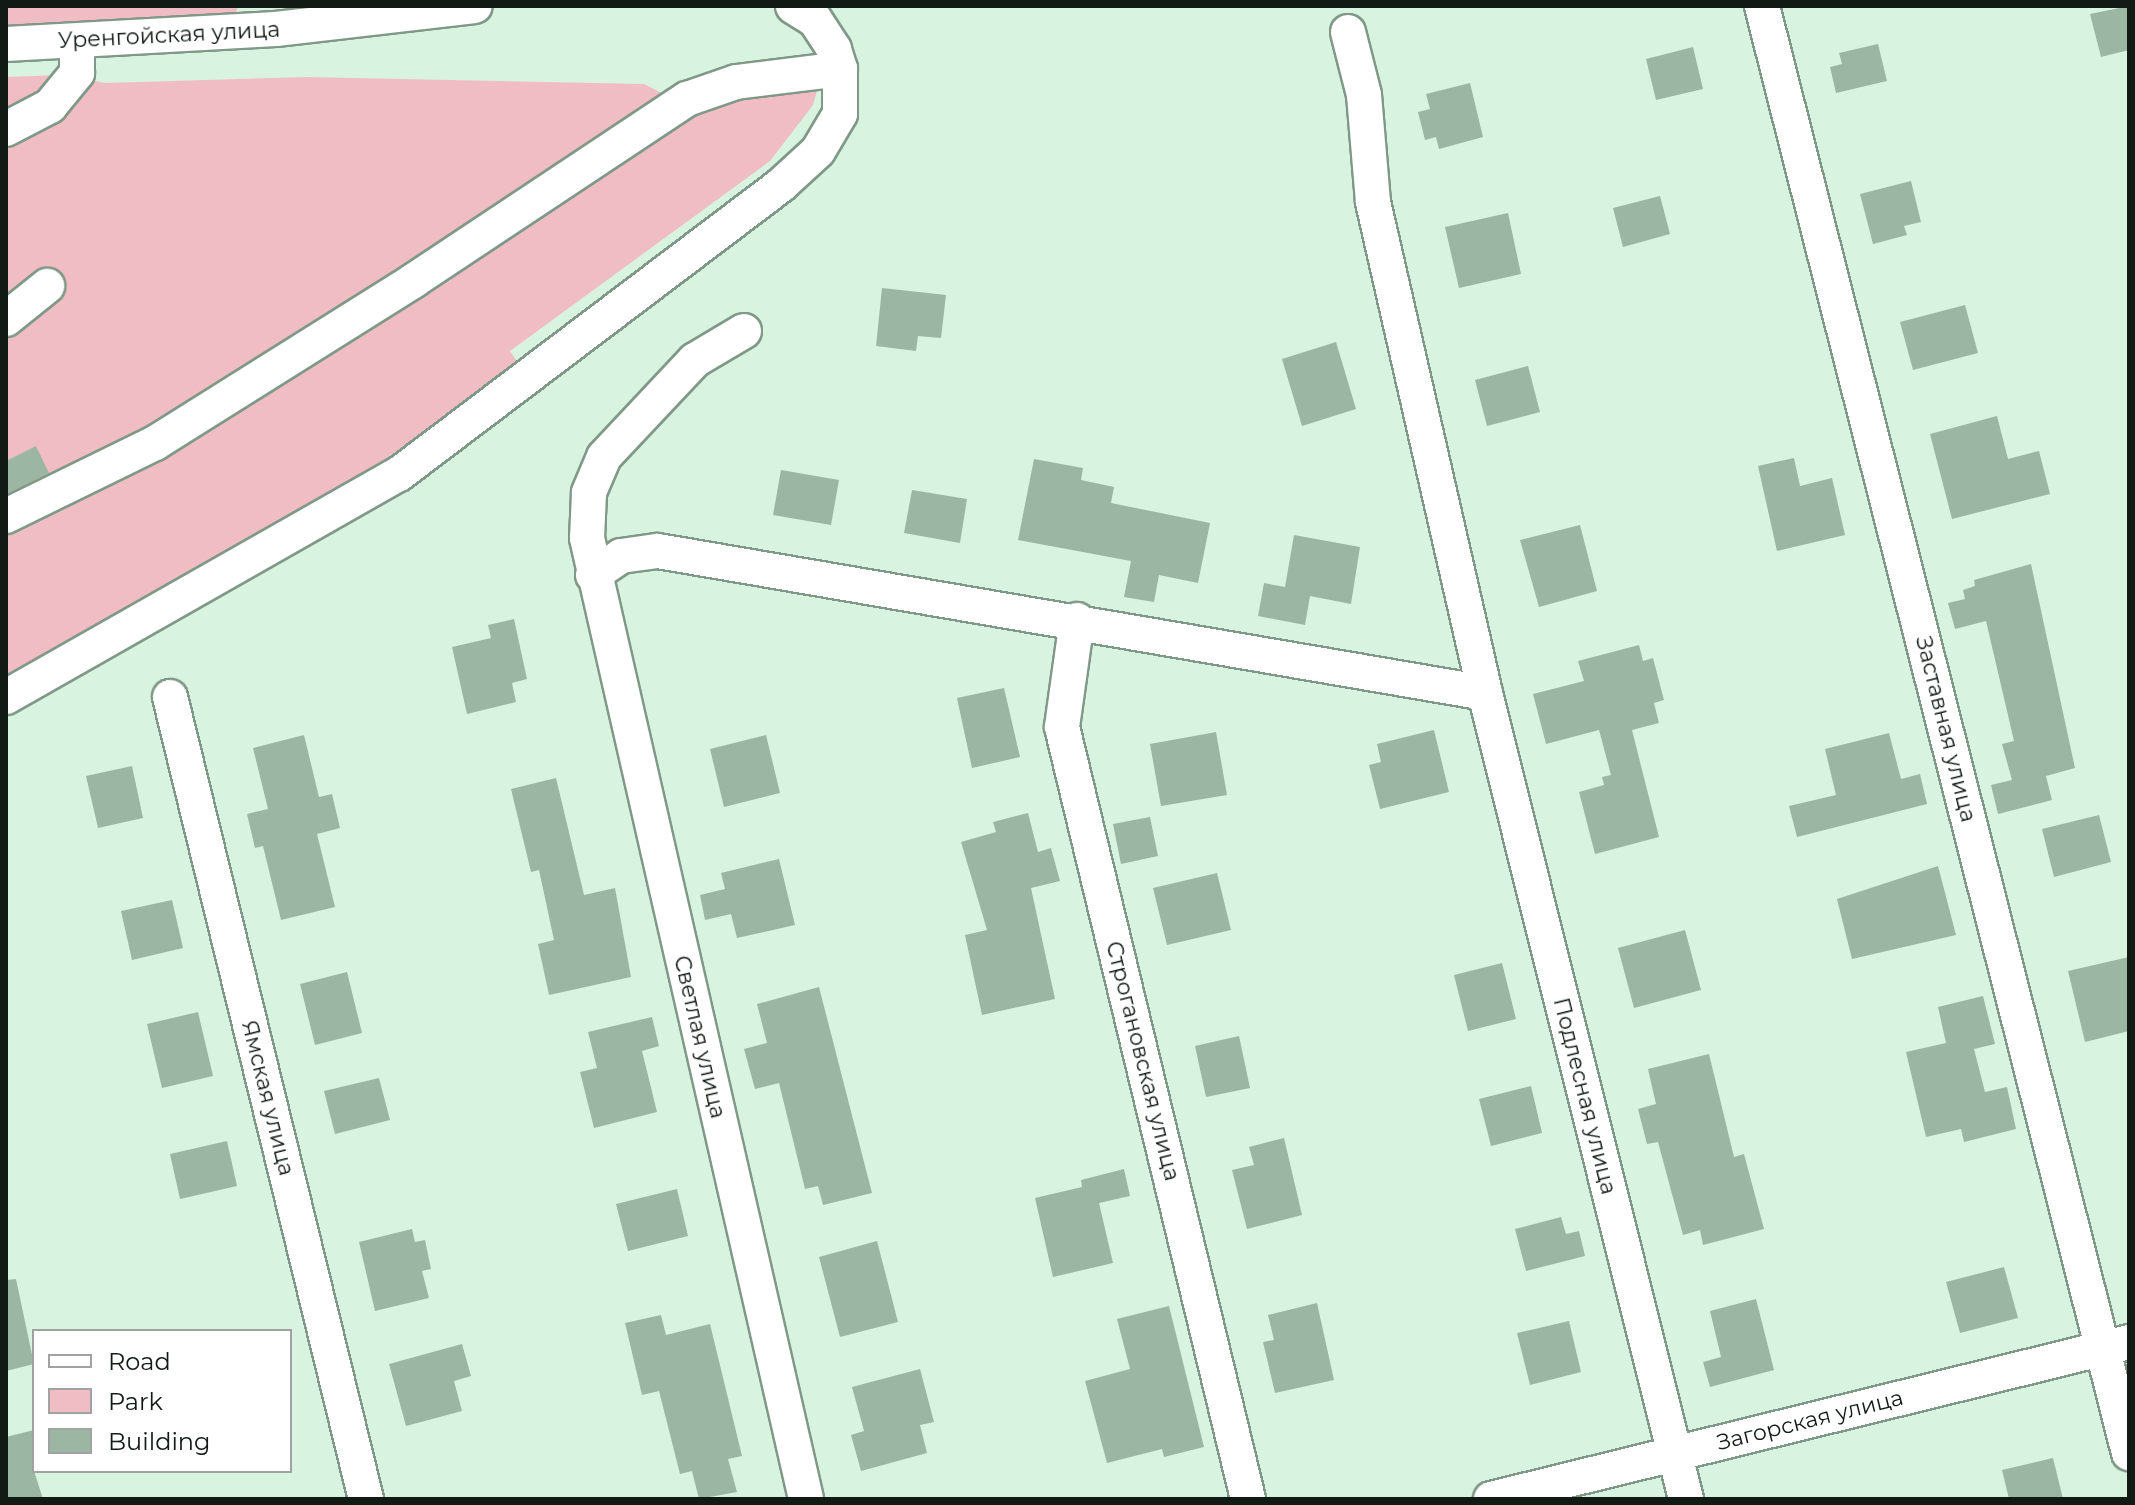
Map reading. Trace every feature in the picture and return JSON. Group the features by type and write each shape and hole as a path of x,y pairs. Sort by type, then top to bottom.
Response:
{"street":[{"name":"Уренгойская улица","path":"6,44 276,29 475,6"},
{"path":"6,697 399,474 516,387 818,151 840,114 840,69 815,20 793,6"},
{"name":"Заставная улица","path":"1762,6 2116,1346 2129,1453"},
{"name":"Подлесная улица","path":"1348,32 1364,95 1373,202 1485,693 1686,1499"},
{"path":"6,129 50,106 77,73 77,42"},
{"path":"6,516 155,443 439,264 687,99 736,82 840,69"},
{"path":"6,319 47,286"},
{"name":"Светлая улица","path":"744,331 695,360 604,457 589,493 593,575 806,1499"},
{"path":"593,575 621,556 658,551 1077,620 1485,693"},
{"name":"Строгановская улица","path":"1077,620 1062,727 1248,1499"},
{"name":"Ямская улица","path":"170,697 366,1499"},
{"name":"Загорская улица","path":"1491,1499 2116,1346"}],"green space":[{"path":"6,6 238,6 233,26 6,41"},
{"path":"60,75 106,83 306,77 644,84 691,108 820,80 813,105 770,161 510,351 518,363 474,394 480,402 401,458 6,682 6,77"}],"building":[{"path":"2129,6 2129,50 2101,57 2090,14"},
{"path":"1878,44 1887,81 1836,93 1830,67 1842,64 1839,53"},
{"path":"1693,47 1703,89 1656,100 1646,59"},
{"path":"1470,83 1483,137 1439,149 1436,137 1425,140 1418,112 1430,109 1426,94"},
{"path":"1911,181 1921,222 1904,226 1907,235 1873,244 1860,194"},
{"path":"1660,196 1670,234 1623,247 1613,208"},
{"path":"1508,213 1521,274 1459,288 1445,227"},
{"path":"882,288 946,295 941,338 918,336 916,351 876,346"},
{"path":"1965,305 1978,353 1913,370 1900,322"},
{"path":"1336,342 1356,409 1302,426 1282,359"},
{"path":"1528,366 1540,412 1487,426 1475,380"},
{"path":"1997,416 2008,459 2039,451 2050,494 1952,519 1930,434"},
{"path":"36,446 49,473 6,494 6,461"},
{"path":"1794,458 1800,486 1832,478 1845,535 1777,551 1758,466"},
{"path":"1034,459 1083,468 1081,480 1114,487 1111,503 1210,523 1198,583 1159,575 1154,602 1124,597 1131,561 1018,540"},
{"path":"781,470 839,480 831,525 773,515"},
{"path":"912,490 967,499 960,543 904,533"},
{"path":"1580,525 1597,591 1539,607 1520,540"},
{"path":"1294,535 1360,547 1351,604 1310,596 1305,625 1258,616 1264,583 1285,587"},
{"path":"2031,564 2075,768 2046,776 2052,800 1998,814 1991,785 2012,780 2002,744 2014,741 1986,621 1955,629 1948,603 1965,599 1963,590 1975,586 1974,580"},
{"path":"514,619 527,679 512,683 516,702 467,714 452,647 491,638 488,625"},
{"path":"1639,645 1643,661 1653,658 1664,700 1654,703 1659,723 1632,730 1659,837 1595,854 1579,792 1604,785 1602,777 1611,775 1599,730 1546,744 1533,694 1584,681 1578,661"},
{"path":"1004,688 1020,757 972,768 957,698"},
{"path":"1434,730 1449,792 1380,809 1369,765 1381,762 1377,744"},
{"path":"1216,732 1227,795 1161,806 1150,744"},
{"path":"1889,733 1901,779 1920,774 1927,804 1797,837 1789,806 1836,795 1825,749"},
{"path":"304,735 319,797 332,794 340,828 317,834 335,907 281,920 263,846 255,848 247,814 268,809 253,748"},
{"path":"766,735 780,793 724,807 710,749"},
{"path":"132,766 143,818 98,828 86,776"},
{"path":"556,778 584,895 615,888 631,977 549,995 538,944 554,940 539,870 531,872 511,789"},
{"path":"1028,813 1038,852 1051,848 1060,881 1031,888 1055,999 982,1015 965,935 987,930 961,842 996,832 993,822"},
{"path":"2099,815 2111,862 2054,877 2042,829"},
{"path":"1150,817 1158,856 1121,864 1113,824"},
{"path":"779,859 795,925 737,938 731,914 705,920 700,895 725,889 721,873"},
{"path":"1938,866 1956,935 1852,959 1837,899"},
{"path":"1217,873 1231,930 1167,945 1153,888"},
{"path":"172,900 183,948 132,960 121,911"},
{"path":"1685,930 1701,990 1634,1008 1618,948"},
{"path":"2129,957 2129,1031 2085,1042 2068,971"},
{"path":"1502,963 1516,1019 1468,1031 1454,975"},
{"path":"347,972 362,1033 315,1045 300,984"},
{"path":"819,987 872,1193 823,1205 818,1186 805,1189 779,1083 755,1089 744,1049 767,1043 757,1004"},
{"path":"1983,996 1995,1044 1974,1049 1985,1092 2007,1087 2016,1129 1964,1142 1961,1129 1926,1137 1906,1052 1946,1043 1938,1007"},
{"path":"198,1012 213,1076 162,1088 147,1024"},
{"path":"652,1017 659,1046 642,1051 657,1112 594,1128 580,1072 597,1068 588,1032"},
{"path":"1239,1036 1250,1088 1206,1097 1195,1046"},
{"path":"1709,1054 1734,1157 1744,1154 1764,1229 1703,1245 1700,1230 1683,1235 1658,1142 1647,1144 1638,1109 1656,1104 1648,1069"},
{"path":"379,1078 390,1120 335,1134 324,1091"},
{"path":"1531,1086 1542,1133 1491,1146 1479,1099"},
{"path":"1284,1138 1302,1215 1247,1229 1232,1170 1254,1165 1249,1147"},
{"path":"227,1141 237,1186 180,1199 170,1154"},
{"path":"1124,1169 1130,1196 1099,1203 1113,1263 1053,1277 1035,1198 1082,1187 1081,1180"},
{"path":"677,1189 688,1236 628,1251 616,1204"},
{"path":"1561,1217 1566,1234 1579,1231 1585,1256 1526,1271 1515,1229"},
{"path":"412,1229 415,1242 425,1240 431,1269 422,1271 429,1298 375,1311 359,1242"},
{"path":"877,1241 898,1322 840,1337 819,1257"},
{"path":"2004,1267 2018,1318 1960,1333 1946,1282"},
{"path":"16,1279 32,1364 6,1371 6,1280"},
{"path":"1756,1299 1774,1370 1710,1387 1703,1362 1721,1357 1710,1311"},
{"path":"1317,1303 1334,1380 1275,1393 1263,1342 1274,1340 1268,1315"},
{"path":"1169,1306 1204,1447 1164,1457 1162,1449 1107,1463 1085,1381 1130,1369 1117,1319"},
{"path":"661,1315 666,1335 710,1324 742,1456 728,1459 737,1492 699,1499 692,1471 680,1474 659,1391 642,1395 625,1323"},
{"path":"1569,1321 1581,1372 1530,1385 1517,1333"},
{"path":"462,1344 471,1376 454,1381 462,1411 406,1426 389,1364"},
{"path":"920,1369 934,1422 920,1425 927,1453 861,1471 851,1435 864,1431 852,1387"},
{"path":"32,1430 32,1473 35,1473 43,1499 6,1499 6,1437"},
{"path":"2053,1458 2063,1499 2009,1499 2002,1470"}]}
